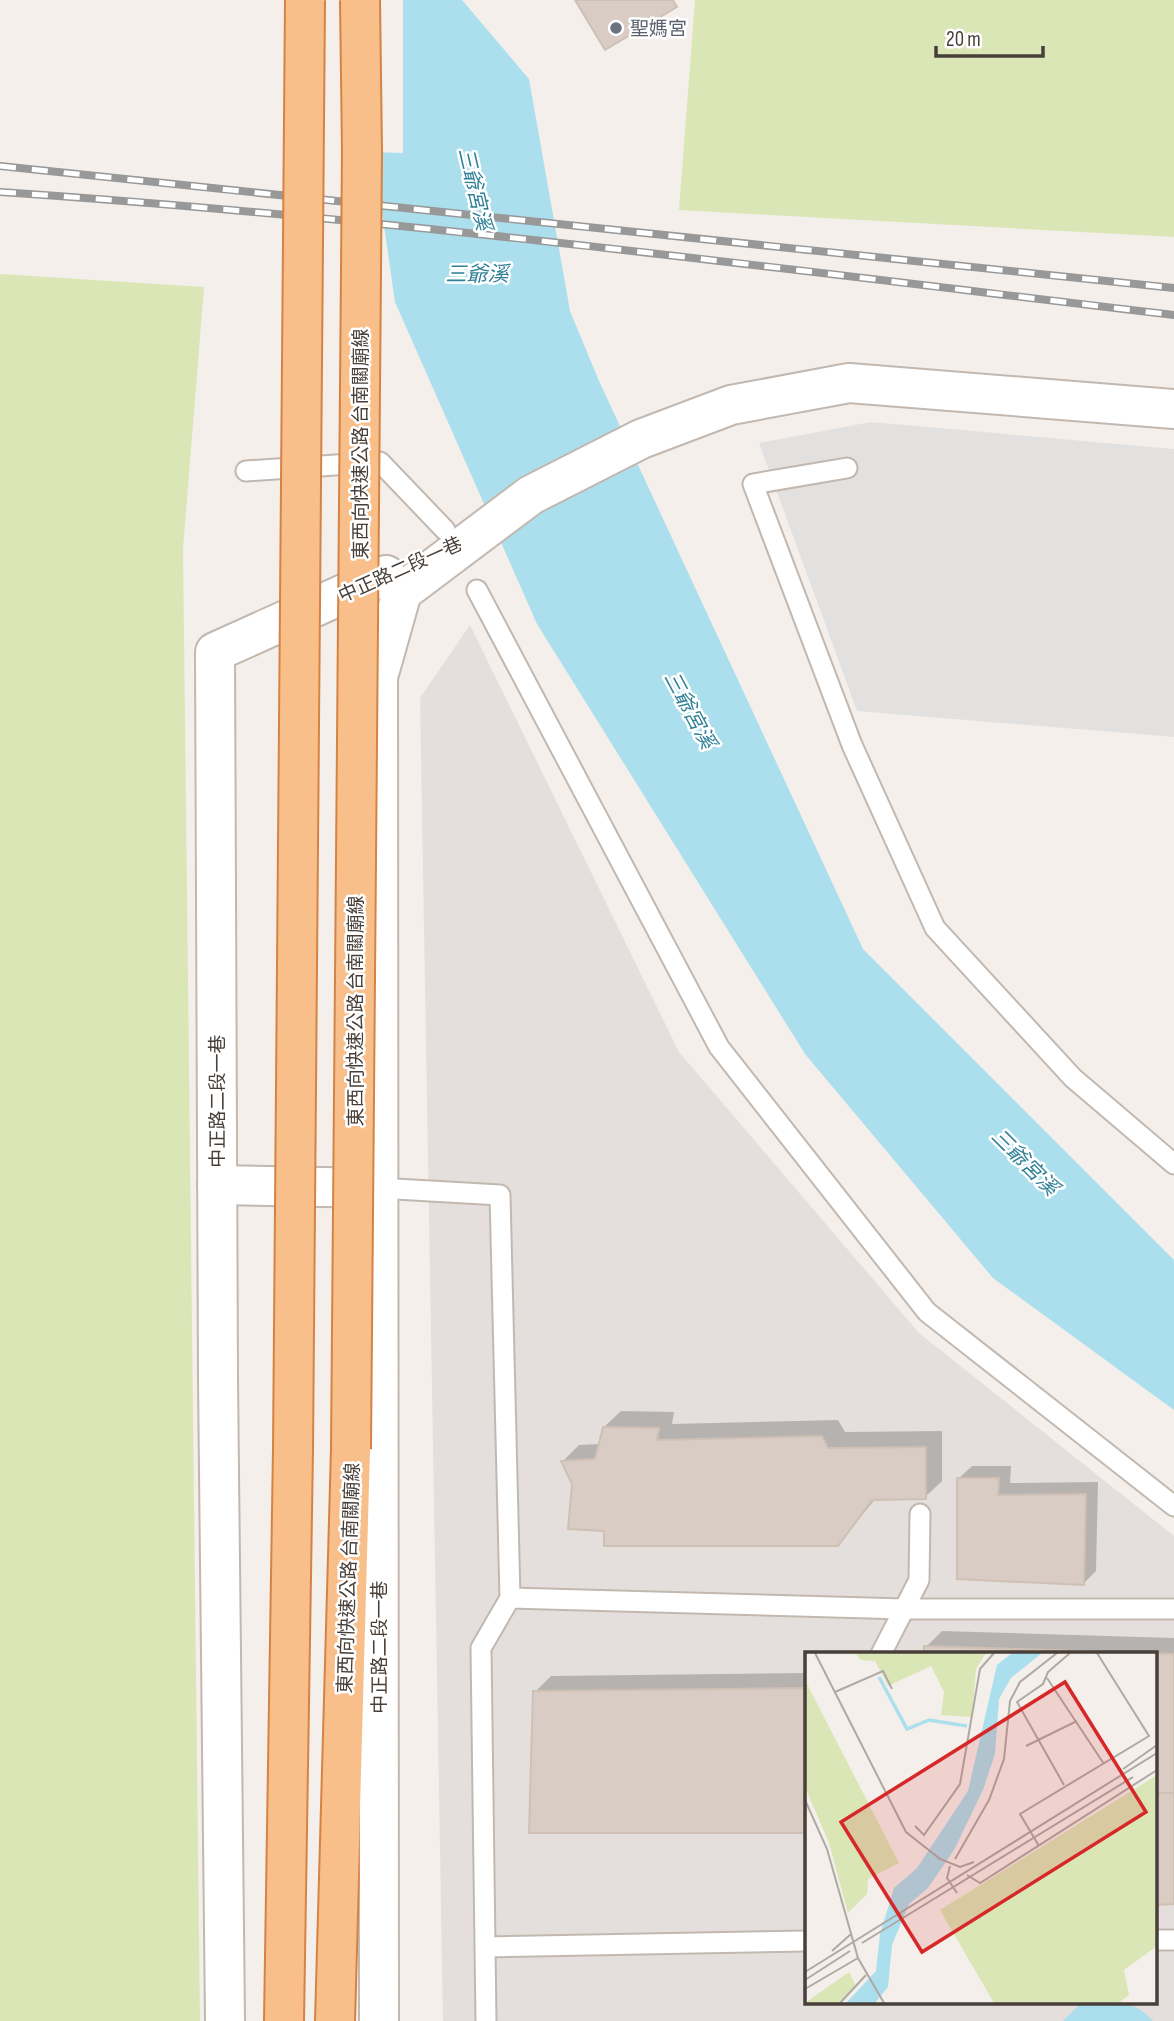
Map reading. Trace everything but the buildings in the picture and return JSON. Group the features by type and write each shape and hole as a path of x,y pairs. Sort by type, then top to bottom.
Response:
{"highway":[{"path":"284,2021 293,1449 304,0"},
{"name":"東西向快速公路 台南關廟線","path":"335,2021 351,1449 362,152 360,0"}],"street":[{"path":"461,532 629,445 731,405 849,383 1174,409"},
{"name":"中正路二段一巷","path":"225,2021 215,652 461,532"},
{"name":"中正路二段一巷","path":"379,2021 378,677 402,592 461,532"},
{"path":"217,1185 378,1188"}],"lane":[{"path":"246,471 380,462 461,532"},
{"path":"847,468 753,484 852,745 935,928 1073,1079 1174,1164"},
{"path":"477,590 719,1047 927,1312 1174,1506"},
{"path":"378,1188 500,1195 510,1598 481,1648 486,2021"},
{"path":"882,1652 919,1580 920,1514"},
{"path":"510,1598 905,1609 1174,1609"},
{"path":"1156,1940 1174,1940"},
{"path":"486,1947 805,1941"}],"shaded area":[{"path":"871,422 1174,449 1174,737 857,711 759,443"},
{"path":"470,625 679,1052 919,1333 1174,1536 1174,2021 443,2021 420,698"}],"green space":[{"path":"695,0 1174,0 1174,237 679,210"},
{"path":"0,274 204,287 183,549 200,2021 0,2021"}],"water":[{"name":"三爺溪","path":"290,0 462,0 529,79 570,311 599,381 863,949 1174,1260 1174,1410 993,1278 805,1054 537,624 395,302 367,108"},
{"path":"1128,2004 1153,2021 1063,2021 1078,2006"}],"pier":[{"path":"286,0 403,0 403,153 370,152 363,110"}],"railway":[{"path":"0,166 1174,288"},
{"path":"0,192 441,230 1174,315"}],"place":[{"name":"聖媽宮","path":"616,28"}],"water label":[{"name":"三爺宮溪","path":"475,189"},
{"name":"三爺宮溪","path":"690,710"},
{"name":"三爺宮溪","path":"1025,1162"}]}
